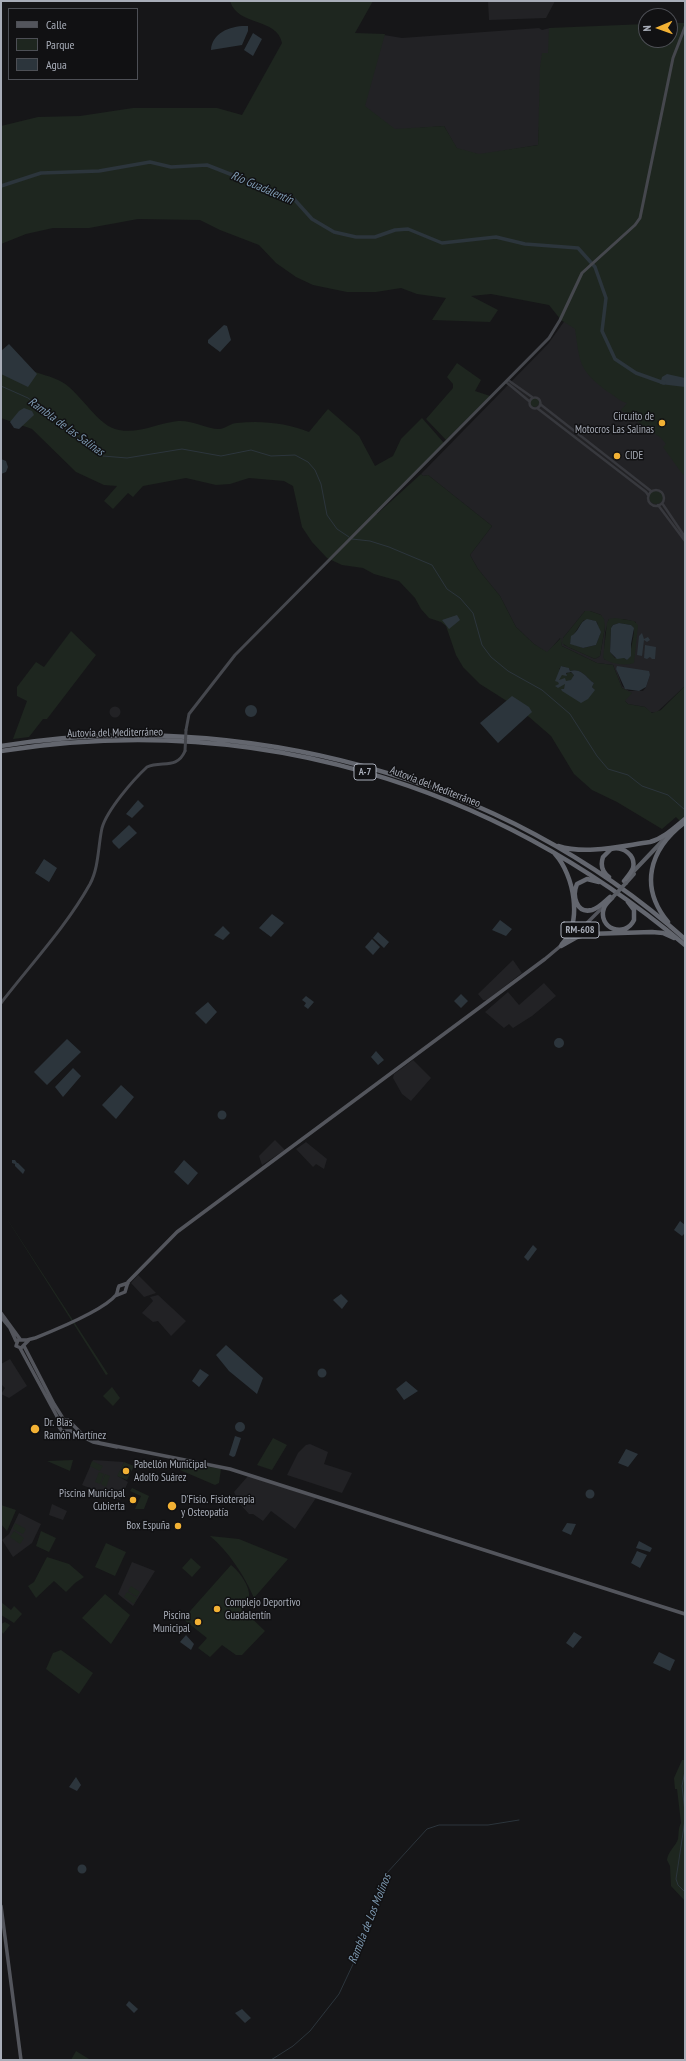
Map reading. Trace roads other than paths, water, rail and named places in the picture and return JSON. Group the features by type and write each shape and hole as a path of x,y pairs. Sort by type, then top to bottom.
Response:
{"highway":[{"name":"Autovía del Mediterráneo","path":"1,746 85,737 141,735 212,738 281,748 348,762 427,787 489,812 549,843 624,891 685,938"},
{"name":"Autovía del Mediterráneo","path":"1,751 72,742 142,740 190,742 257,748 316,759 380,776 437,796 497,822 546,847 585,870 628,900 685,946"},
{"path":"628,902 634,910 634,920 626,929 615,930 608,926 604,918 604,909 611,898 685,818"},
{"path":"497,822 555,854 604,885 685,946"},
{"path":"625,882 685,822"},
{"path":"549,843 575,850 650,842 657,840 679,824"},
{"path":"665,842 653,864 651,887 656,906 669,923"},
{"path":"625,882 633,867 631,856 622,849 611,849 603,857 601,862 603,871 669,923 685,938"},
{"path":"555,854 562,862 567,872 574,911 570,933 560,946"},
{"path":"604,885 590,879 581,880 574,891 575,901 580,907 589,910 598,907 611,898"},
{"path":"560,946 577,937 588,934 652,932 674,938"}],"main road":[{"path":"1,1002 56,933 90,884 96,865 102,826 110,811 147,767 154,764 173,763 180,759 185,751 187,720 190,712 235,656 349,542 550,336 560,320 584,271 598,257 632,229 640,218 673,58 685,27"},
{"path":"16,1341 23,1342 29,1340 78,1319 109,1301 119,1292 125,1292 124,1287 128,1282 167,1241 180,1230 545,959 611,898"},
{"path":"119,1292 118,1286 124,1287"},
{"path":"1,1313 23,1342 24,1349 53,1404 64,1420 92,1440 118,1447"},
{"path":"1,1317 10,1328 16,1341 16,1346 20,1348 60,1422 60,1430 68,1431 93,1442 222,1467 685,1614"},
{"path":"20,1348 23,1342"},
{"path":"60,1422 64,1420"},
{"path":"68,1431 71,1424"},
{"path":"1,1906 21,2060"}],"street":[{"path":"507,381 532,398 537,398 540,404 652,491"},
{"path":"507,381 529,402 531,407 537,408 646,492 650,504 658,505 662,508 685,541"},
{"path":"529,402 532,398"},
{"path":"537,408 540,404"},
{"path":"648,495 652,491 658,490 662,493 664,497 662,502 658,505"},
{"path":"662,502 685,537"}],"water":[{"path":"248,26 248,31 242,45 211,50 212,44 219,34 230,28"},
{"path":"253,33 262,39 253,56 244,50"},
{"path":"224,325 227,326 231,340 220,352 208,343 208,340"},
{"path":"9,344 37,374 28,387 1,374 1,351"},
{"path":"667,374 685,378 685,387 660,384 662,377"},
{"path":"24,408 32,411 34,415 19,429 14,428 10,422 19,411"},
{"path":"1,459 6,461 8,467 6,472 1,474"},
{"path":"457,615 460,620 449,629 442,620"},
{"path":"587,619 596,621 601,632 596,645 583,648 570,644 571,636 576,632 582,622"},
{"path":"619,623 631,625 634,628 631,644 631,656 627,660 624,658 617,659 610,652 611,628 613,625"},
{"path":"642,633 644,639 648,637 650,640 647,642 644,640 642,656 637,655 639,636"},
{"path":"645,645 656,647 655,659 650,657 647,659 644,658"},
{"path":"561,666 569,668 570,671 574,670 584,674 594,683 592,687 595,690 588,699 581,703 562,691 561,689 564,689 565,684 558,688 555,686 559,684 555,681","holes":["571,672 574,675 571,680 566,681 565,678 559,680 562,675 567,676 566,673"]},
{"path":"617,666 649,671 650,675 646,687 639,691 625,689 616,669"},
{"path":"512,696 529,707 532,712 498,743 480,723"},
{"path":"251,705 255,707 257,711 255,715 251,717 247,715 245,711 247,707"},
{"path":"138,800 144,806 132,818 126,814"},
{"path":"129,825 137,833 119,849 112,841"},
{"path":"44,859 57,868 49,882 35,873"},
{"path":"272,914 284,923 271,937 259,928"},
{"path":"500,920 512,929 506,936 492,930"},
{"path":"223,926 230,933 223,940 214,935"},
{"path":"378,932 389,942 384,948 373,938"},
{"path":"372,939 380,947 373,955 365,947"},
{"path":"461,994 468,1001 461,1008 454,1001"},
{"path":"306,996 314,1002 308,1009 304,1006 306,1003 302,1000"},
{"path":"208,1002 217,1012 206,1024 195,1013"},
{"path":"559,1038 564,1043 559,1048 554,1043"},
{"path":"67,1039 81,1052 47,1085 34,1072"},
{"path":"376,1051 384,1060 378,1065 371,1057"},
{"path":"73,1068 81,1076 63,1097 55,1087"},
{"path":"121,1085 134,1097 116,1119 102,1105"},
{"path":"222,1110 227,1115 222,1120 217,1115"},
{"path":"12,1160 15,1160 25,1170 23,1174 15,1166 15,1164 12,1163"},
{"path":"184,1160 198,1173 188,1185 174,1172"},
{"path":"680,1221 685,1225 685,1233 682,1236 674,1230"},
{"path":"533,1245 537,1249 528,1261 524,1257"},
{"path":"341,1294 348,1301 342,1309 333,1300"},
{"path":"226,1345 263,1378 257,1394 229,1371 216,1355"},
{"path":"322,1368 327,1373 322,1378 317,1373"},
{"path":"200,1369 209,1375 199,1387 192,1381"},
{"path":"406,1381 418,1391 404,1400 396,1389"},
{"path":"238,1422 242,1422 244,1423 244,1431 238,1432 235,1429 235,1425"},
{"path":"235,1436 241,1438 235,1456 233,1457 229,1455"},
{"path":"626,1449 638,1454 628,1467 618,1463"},
{"path":"590,1489 595,1494 590,1499 585,1494"},
{"path":"567,1523 576,1524 571,1535 562,1531"},
{"path":"639,1541 652,1548 650,1552 636,1548"},
{"path":"637,1551 647,1555 640,1568 631,1563"},
{"path":"574,1632 582,1637 573,1648 566,1643"},
{"path":"186,1635 194,1644 191,1650 180,1642"},
{"path":"659,1652 675,1660 670,1671 653,1663"},
{"path":"76,1777 81,1785 77,1791 69,1787"},
{"path":"80,1865 84,1865 86,1869 84,1873 80,1873 78,1871 78,1867"},
{"path":"129,2001 138,2009 134,2013 126,2005"},
{"path":"242,2009 251,2018 245,2023 235,2013"}],"waterway":[{"name":"Río Guadalentín","path":"1,186 41,173 99,171 150,162 171,167 207,165 294,199 312,219 334,232 356,237 375,237 395,230 408,229 442,243 496,237 525,244 578,248 595,267 606,298 602,331 615,359 636,373 664,383"},
{"name":"Rambla de las Salinas","path":"1,386 28,398 46,412 51,413 66,429 103,456 127,458 182,449 221,456 251,450 271,456 295,455 308,462 315,470 321,484 327,515 337,529 349,537"},
{"name":"Rambla de las Salinas","path":"352,539 370,541 389,547 432,565 447,589 460,598 473,613 482,645 491,657 508,671 542,690 570,714 597,756 608,769 628,775 642,786 668,795 685,810"},
{"path":"685,1771 682,1786 685,1812"},
{"name":"Rambla de Los Molinos","path":"271,2060 293,2046 310,2031 339,1994 361,1947 379,1888 386,1874 427,1829 439,1825 488,1825 519,1820"},
{"path":"685,1820 676,1879 678,1885 685,1892"}],"place":[{"name":"Circuito de Motocros Las Salinas","path":"662,423"},
{"name":"CIDE","path":"617,456"},
{"name":"Dr. Blas Ramón Martínez","path":"35,1429"},
{"name":"Pabellón Municipal Adolfo Suárez","path":"126,1471"},
{"name":"Piscina Municipal Cubierta","path":"133,1500"},
{"name":"D'Fisio. Fisioterapia y Osteopatía","path":"172,1506"},
{"name":"Box Espuña","path":"178,1526"},
{"name":"Complejo Deportivo Guadalentín","path":"217,1609"},
{"name":"Piscina Municipal","path":"198,1622"}]}
